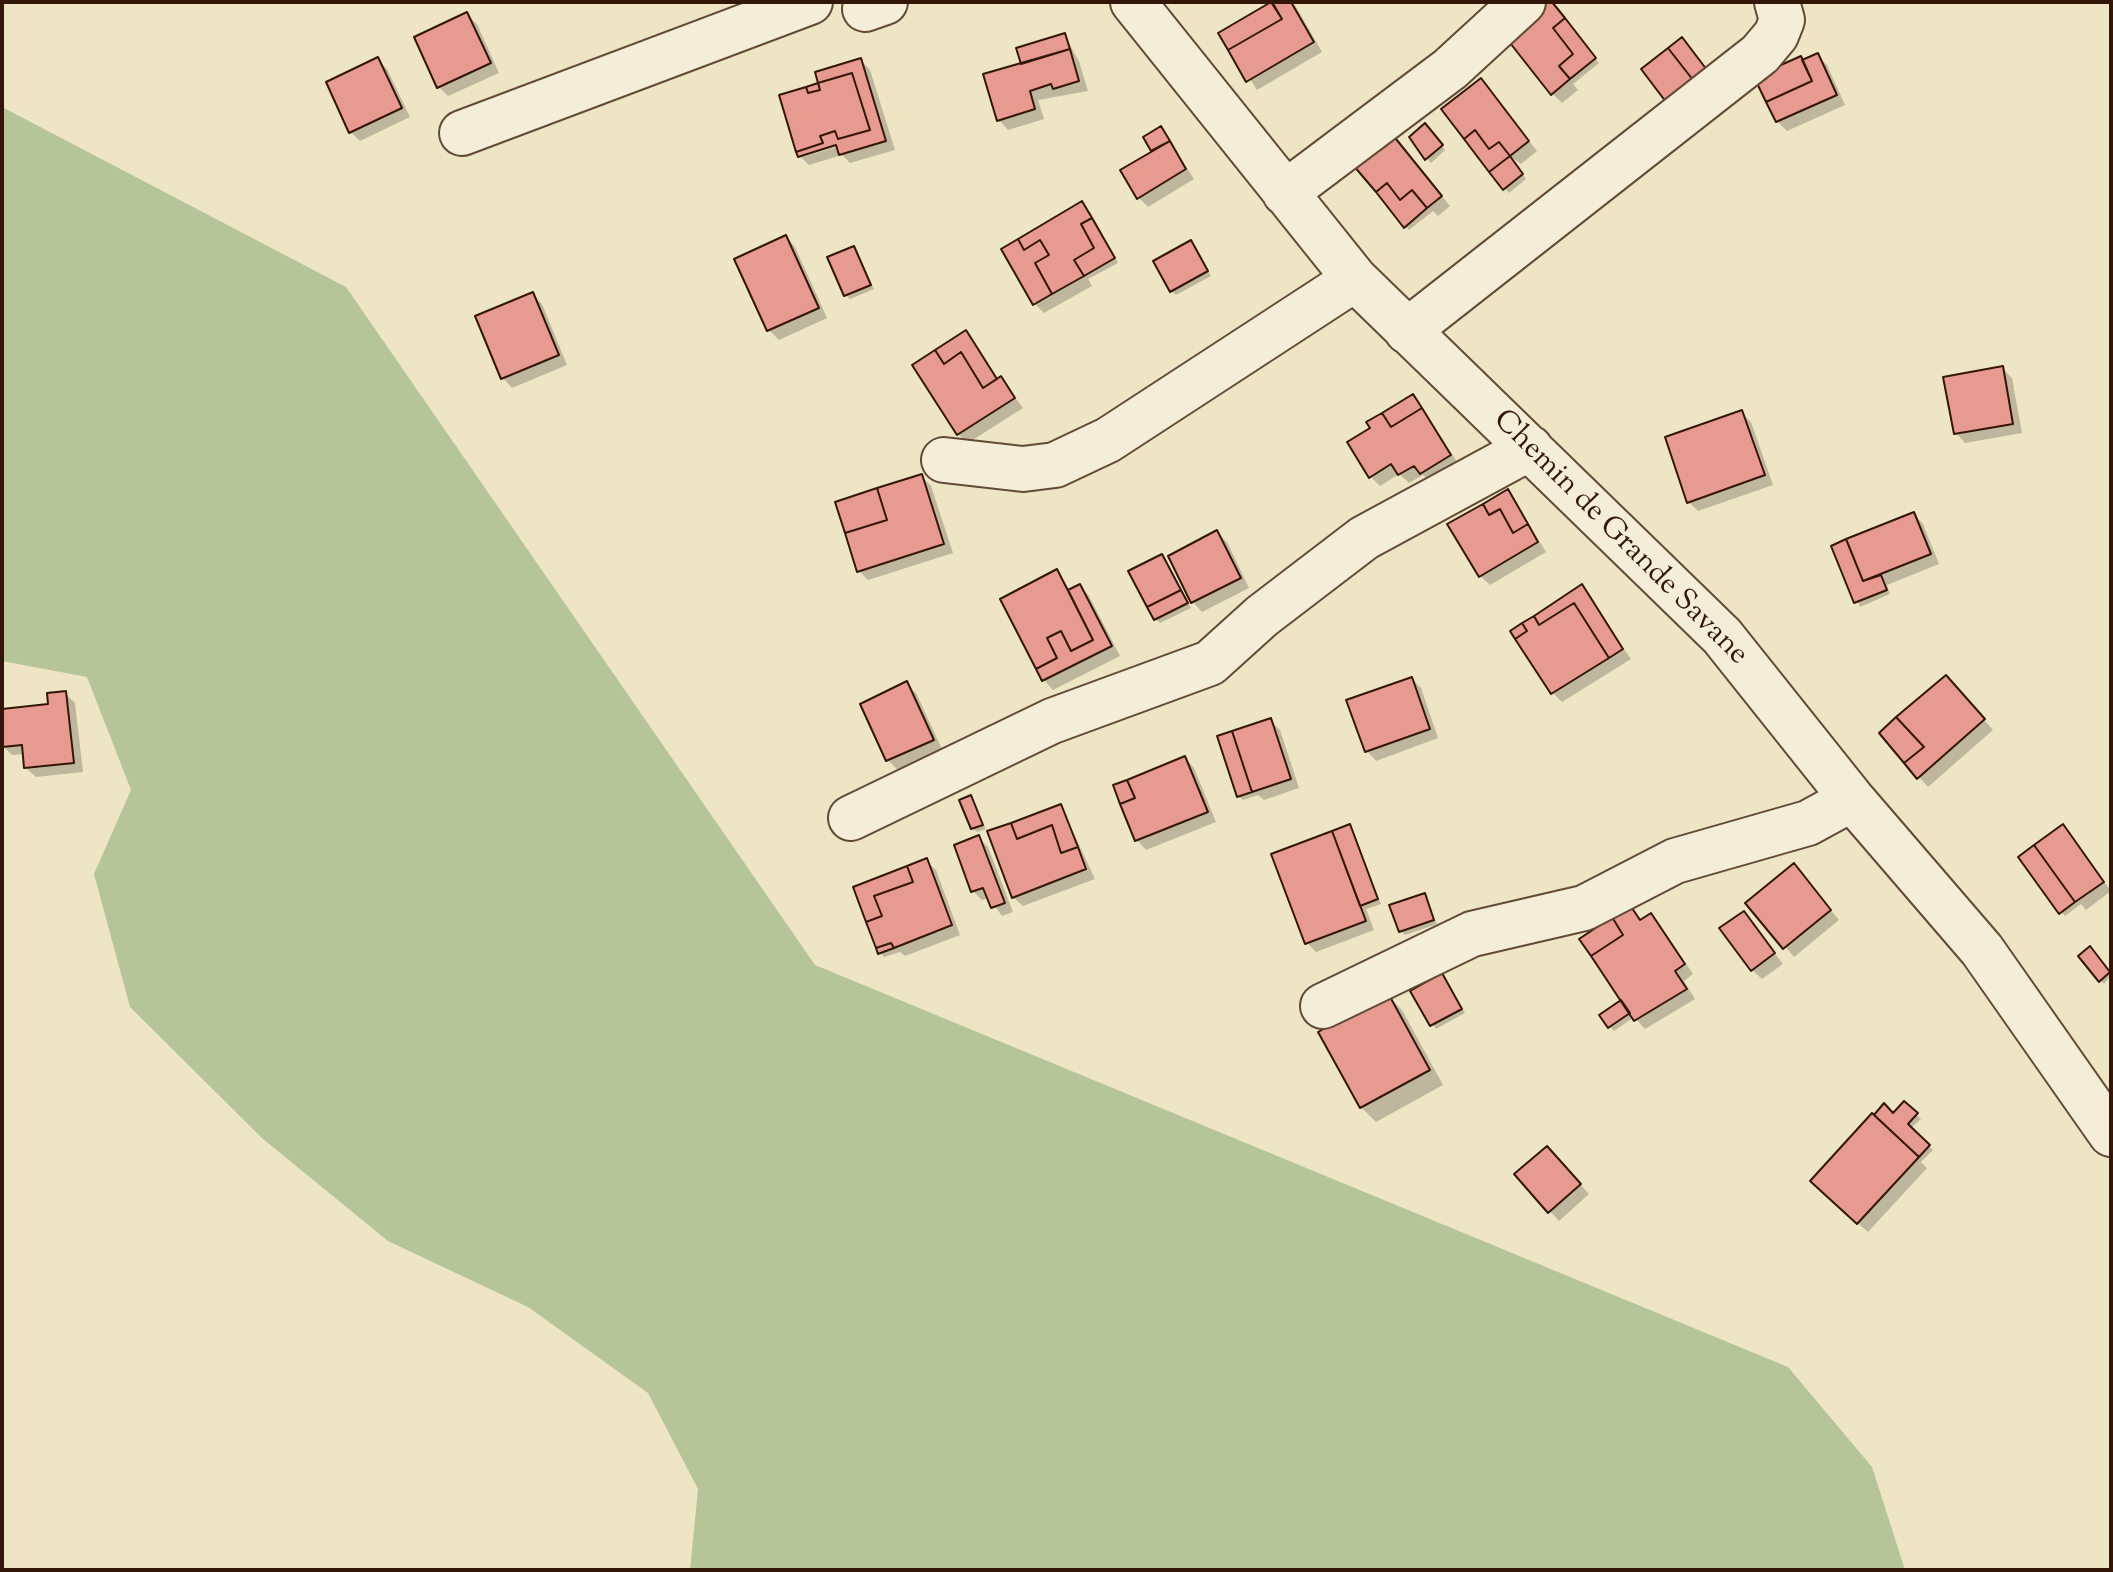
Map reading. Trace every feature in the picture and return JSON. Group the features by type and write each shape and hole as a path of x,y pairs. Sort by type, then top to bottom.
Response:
{"street":[{"path":"462,133 810,2"},
{"name":"Chemin de Grande Savane","path":"1133,2 1355,279 1722,636 1852,799 1982,950 2111,1134"},
{"path":"1285,193 1450,69 1523,2"},
{"path":"1407,331 1760,54 1776,35 1782,20 1777,2"},
{"path":"944,460 1035,470 1055,465 1108,440 1355,279"},
{"path":"851,818 1052,721 1210,663 1262,616 1364,538 1530,448"},
{"path":"1323,1006 1472,934 1584,908 1675,861 1808,823 1852,799"}],"green space":[{"path":"2,107 346,287 815,965 1788,1367 1872,1467 1905,1570 690,1570 698,1489 648,1393 528,1307 388,1241 263,1139 130,1007 94,874 131,790 87,677 2,661"}],"building":[{"path":"1271,2 1282,19 1228,50 1218,33"},
{"path":"1272,2 1291,2 1314,42 1246,82 1228,50 1282,19"},
{"path":"1544,2 1552,2 1565,18 1553,28 1573,54 1559,66 1570,79 1551,95 1503,34"},
{"path":"467,12 491,63 437,88 414,37"},
{"path":"1565,18 1596,58 1570,79 1559,66 1573,54 1553,28"},
{"path":"1065,33 1070,49 1021,64 1016,48"},
{"path":"1682,37 1707,70 1693,80 1668,48"},
{"path":"1668,48 1693,80 1666,102 1641,69"},
{"path":"1070,49 1079,81 1053,89 1051,84 1030,91 1035,109 997,121 983,74"},
{"path":"1818,53 1837,95 1776,122 1766,102 1812,81 1802,60"},
{"path":"1801,56 1812,81 1766,102 1754,77"},
{"path":"378,57 402,108 349,133 326,82"},
{"path":"861,58 886,141 839,155 836,145 798,157 796,152 823,143 820,136 835,131 838,139 870,130 852,73 818,83 815,72"},
{"path":"852,73 870,130 838,139 835,131 820,136 823,143 796,152 779,95 806,87 808,93 820,90 818,83"},
{"path":"1481,78 1529,141 1510,156 1499,142 1489,149 1475,130 1464,139 1441,109"},
{"path":"818,83 820,90 808,93 806,87"},
{"path":"1425,123 1443,145 1425,160 1409,137"},
{"path":"1161,126 1170,141 1151,151 1143,137"},
{"path":"1475,130 1489,149 1499,142 1510,156 1489,172 1464,139"},
{"path":"1392,134 1442,196 1427,208 1412,190 1400,200 1387,183 1376,192 1353,165"},
{"path":"1170,141 1186,169 1137,199 1120,170"},
{"path":"1510,156 1523,174 1503,190 1489,172"},
{"path":"1387,183 1400,200 1412,190 1427,208 1404,228 1376,192"},
{"path":"1082,201 1092,218 1081,224 1094,248 1074,260 1084,276 1052,294 1035,263 1049,255 1040,240 1024,250 1018,239"},
{"path":"1092,218 1115,258 1084,276 1074,260 1094,248 1081,224"},
{"path":"786,235 819,308 767,331 734,259"},
{"path":"1018,239 1024,250 1040,240 1049,255 1035,263 1052,294 1033,305 1001,249"},
{"path":"1191,240 1208,271 1170,292 1153,261"},
{"path":"854,246 871,285 844,296 827,257"},
{"path":"533,292 559,355 501,379 475,316"},
{"path":"966,330 997,379 983,388 961,352 944,364 935,350"},
{"path":"935,350 944,364 961,352 983,388 1001,376 1015,398 957,435 912,365"},
{"path":"2003,366 2013,424 1954,434 1943,377"},
{"path":"1413,394 1422,408 1391,427 1382,413"},
{"path":"1422,408 1451,455 1420,474 1414,466 1398,475 1391,464 1369,478 1347,442 1370,428 1366,422 1382,413 1391,427"},
{"path":"1742,410 1765,475 1687,503 1665,437"},
{"path":"922,474 944,544 857,572 845,533 887,520 877,488"},
{"path":"877,488 887,520 845,533 835,502"},
{"path":"1508,489 1528,524 1513,533 1500,509 1489,515 1483,504"},
{"path":"1483,504 1489,515 1500,509 1513,533 1528,524 1538,542 1479,577 1447,524"},
{"path":"1914,512 1931,554 1863,581 1846,539"},
{"path":"1217,530 1241,578 1191,603 1168,556"},
{"path":"1846,539 1863,581 1881,575 1887,590 1854,603 1831,546"},
{"path":"1162,554 1181,590 1147,607 1128,571"},
{"path":"1057,569 1093,640 1071,651 1061,631 1047,638 1057,658 1036,669 1000,599"},
{"path":"1080,584 1112,646 1042,681 1036,669 1057,658 1047,638 1061,631 1071,651 1093,640 1068,590"},
{"path":"1582,584 1623,649 1609,658 1574,603 1539,625 1534,616"},
{"path":"1181,590 1188,603 1154,620 1147,607"},
{"path":"1574,603 1609,658 1551,694 1515,639 1527,631 1522,623 1534,616 1539,625"},
{"path":"1522,623 1527,631 1515,639 1510,631"},
{"path":"1946,675 1985,719 1917,779 1904,763 1924,747 1896,717"},
{"path":"1412,677 1430,729 1365,752 1346,700"},
{"path":"907,681 934,740 886,761 860,704"},
{"path":"66,691 74,763 24,768 22,745 2,747 2,709 48,704 47,693"},
{"path":"1896,717 1924,747 1904,763 1879,733"},
{"path":"1271,718 1291,779 1252,792 1232,731"},
{"path":"1232,731 1252,792 1237,797 1217,736"},
{"path":"1185,756 1208,812 1135,841 1120,804 1135,798 1127,780"},
{"path":"1127,780 1135,798 1120,804 1113,785"},
{"path":"971,795 983,825 971,829 959,800"},
{"path":"1061,804 1078,847 1061,853 1052,825 1017,839 1011,823"},
{"path":"1011,823 1017,839 1052,825 1061,853 1078,847 1086,869 1012,898 987,831"},
{"path":"1350,824 1378,899 1360,906 1332,831"},
{"path":"2063,824 2104,882 2075,902 2034,845"},
{"path":"1332,831 1366,921 1305,944 1271,854"},
{"path":"979,835 1005,903 991,908 983,888 971,892 954,845"},
{"path":"2034,845 2075,902 2059,914 2018,857"},
{"path":"927,858 952,925 894,948 891,943 876,948 866,922 882,916 874,896 913,882 907,866"},
{"path":"1794,863 1831,910 1783,949 1745,903"},
{"path":"907,866 913,882 874,896 882,916 866,922 853,887"},
{"path":"1425,893 1434,920 1399,932 1389,905"},
{"path":"1630,905 1640,920 1651,913 1685,964 1675,971 1687,989 1634,1021 1591,956 1623,935 1612,917"},
{"path":"1744,911 1775,953 1751,971 1719,928"},
{"path":"1612,917 1623,935 1591,956 1579,939"},
{"path":"891,943 894,948 878,954 876,948"},
{"path":"2090,946 2110,972 2099,982 2078,956"},
{"path":"1442,973 1462,1009 1430,1026 1410,991"},
{"path":"1388,993 1430,1070 1360,1108 1318,1032"},
{"path":"1621,1000 1630,1013 1608,1028 1599,1015"},
{"path":"1904,1101 1918,1113 1908,1124 1930,1145 1919,1157 1874,1115 1884,1103 1893,1113"},
{"path":"1872,1113 1919,1157 1857,1224 1810,1181"},
{"path":"1547,1146 1581,1184 1548,1213 1514,1174"}]}
